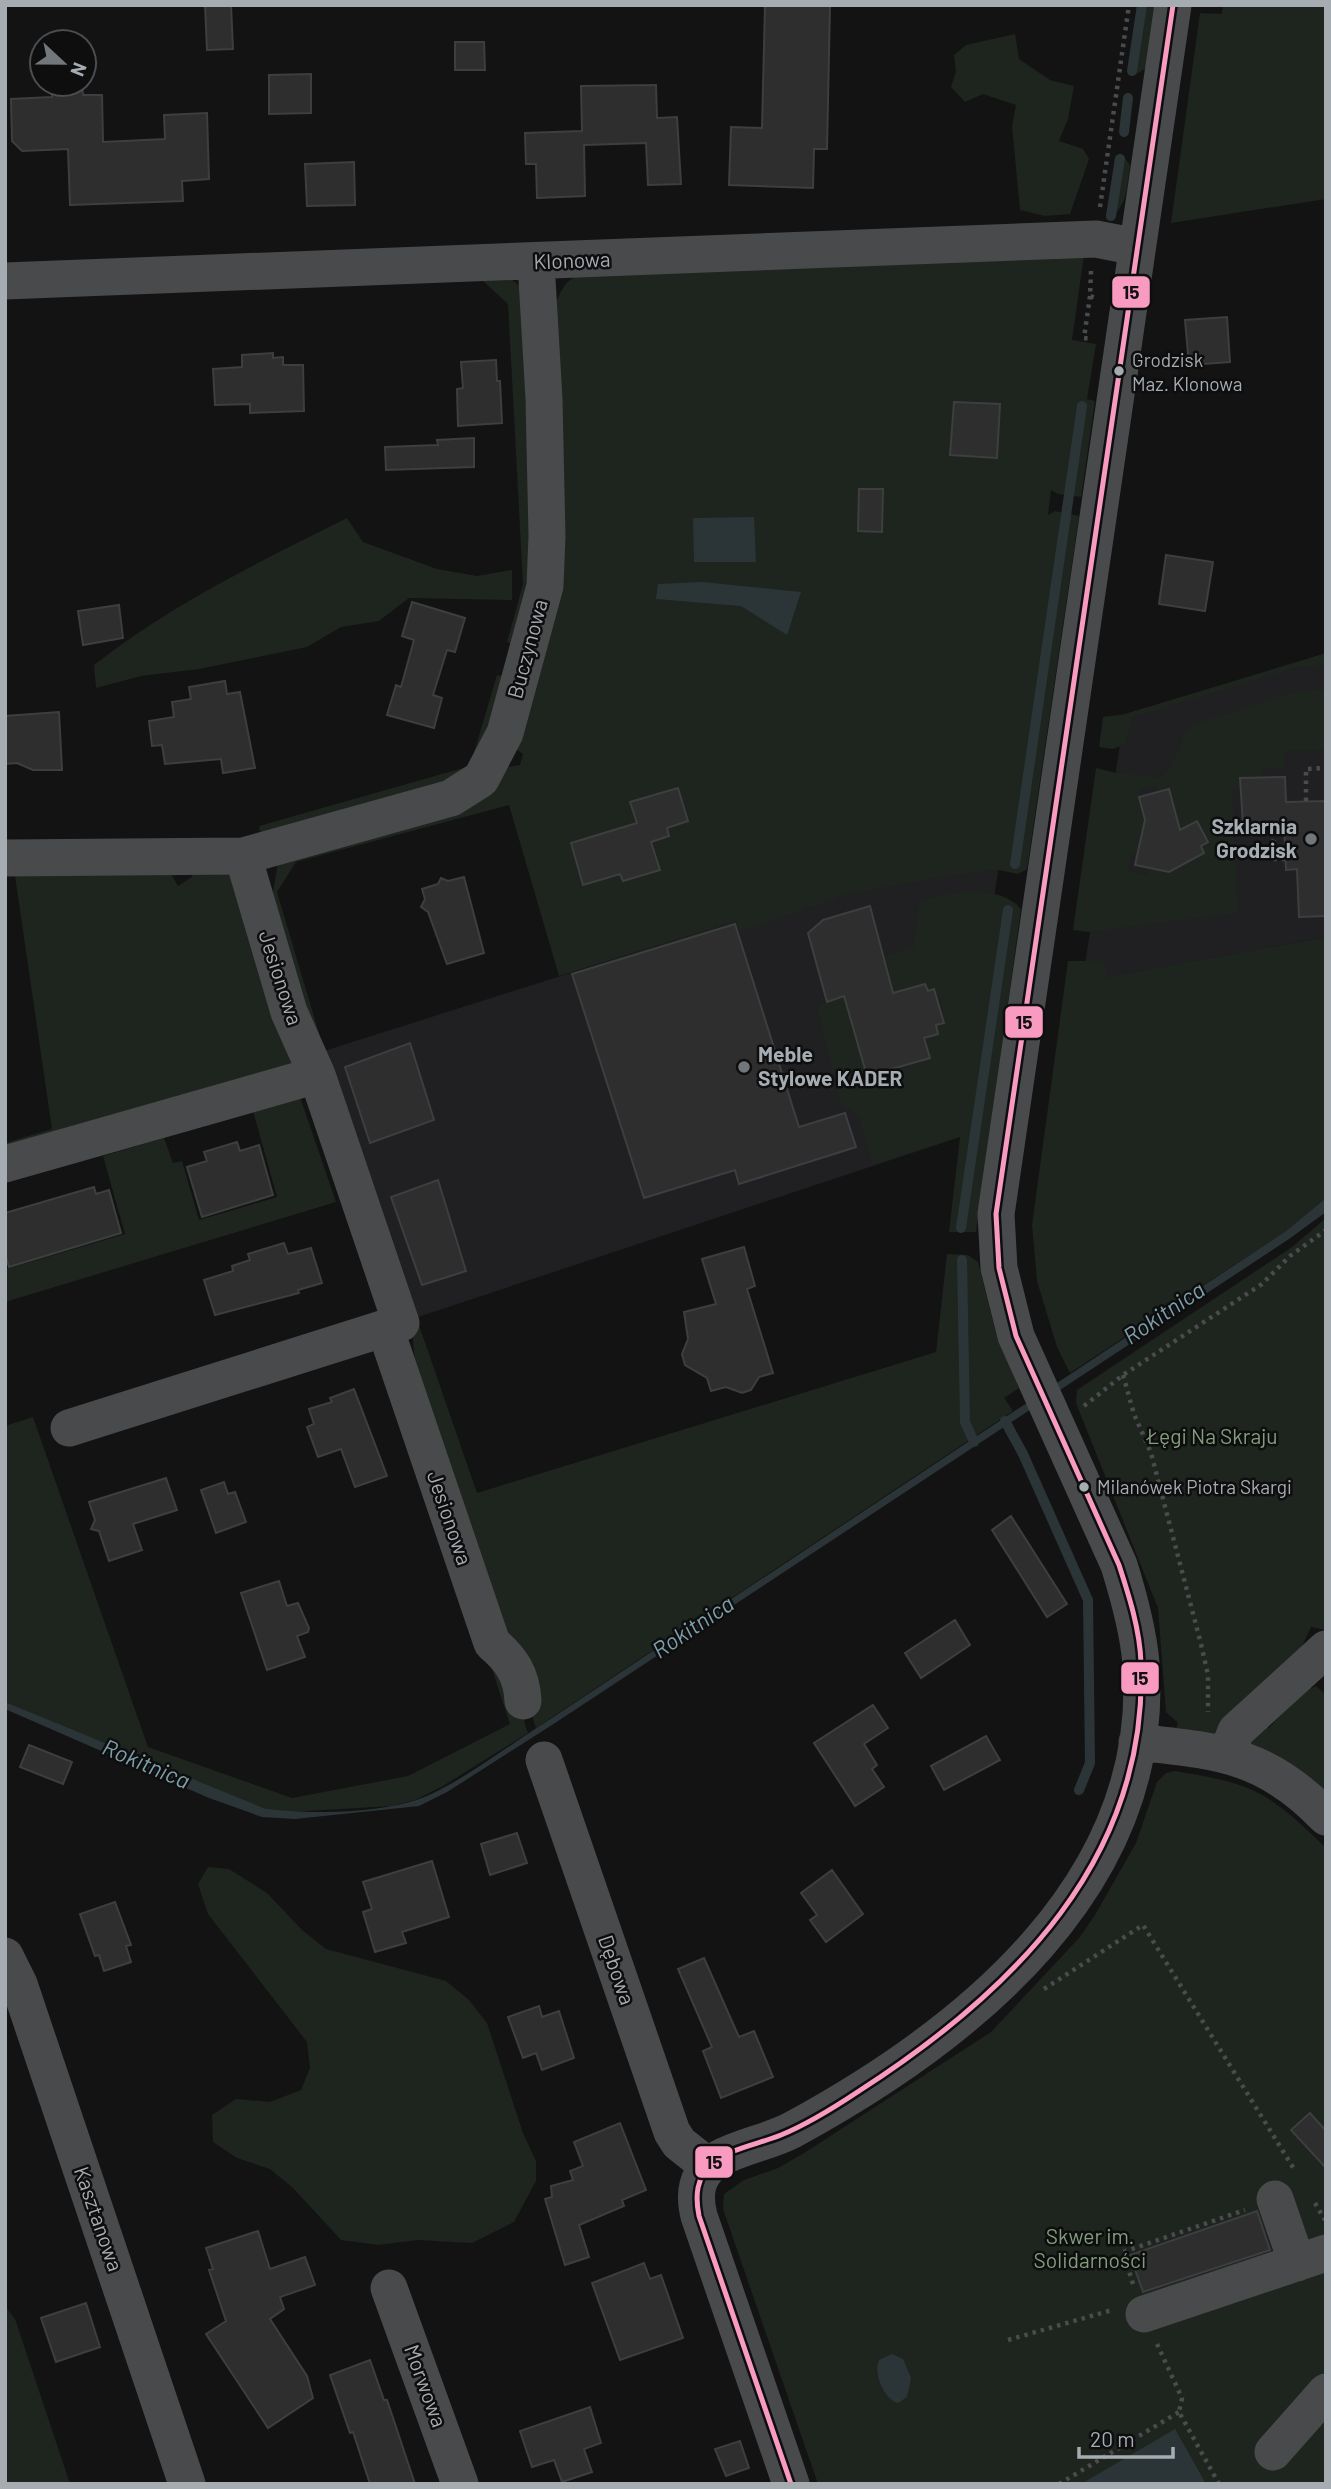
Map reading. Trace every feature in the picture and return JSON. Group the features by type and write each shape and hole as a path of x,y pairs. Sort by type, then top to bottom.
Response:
{"street":[{"path":"791,2484 699,2216 696,2194 699,2178 708,2166 729,2153 791,2130 938,2039 996,1989 1045,1936 1092,1871 1116,1824 1130,1782 1137,1742 1141,1716 1141,1663 1130,1601 1062,1413 1035,1378 1016,1336 1003,1294 996,1242 996,1214 1173,5"},
{"name":"Klonowa","path":"5,281 1096,239 1138,247"},
{"name":"Buczynowa","path":"243,856 451,798 481,779 494,758 512,708 546,578 544,399 536,262"},
{"path":"5,858 243,856"},
{"name":"Jesionowa","path":"243,856 289,1013 317,1075 492,1643 511,1659 523,1688 523,1701"},
{"path":"5,1164 317,1075"},
{"path":"69,1428 393,1325"},
{"path":"1215,1752 1319,1665"},
{"path":"1137,1742 1215,1752 1256,1764 1285,1780 1326,1816"},
{"name":"Dębowa","path":"544,1760 671,2132 679,2143 708,2166"},
{"name":"Kasztanowa","path":"5,1956 23,1997 187,2484"},
{"path":"1144,2314 1312,2258 1294,2190"},
{"name":"Morwowa","path":"389,2288 460,2484"},
{"path":"1273,2452 1326,2392"}],"path":[{"path":"1090,296 1084,338 1096,340"},
{"path":"1307,802 1306,769 1326,768"},
{"path":"1273,843 1278,824"},
{"path":"1273,859 1285,859"},
{"path":"1062,1413 1262,1284 1290,1256 1326,1230"},
{"path":"1123,1375 1134,1414 1151,1453 1201,1644 1208,1684 1208,1722 1215,1752"},
{"path":"1046,1988 1143,1926 1294,2190 1326,2220"},
{"path":"1059,2484 1179,2412 1219,2484"}],"shaded area":[{"path":"1326,654 1326,937 1082,982 1125,714"},
{"path":"1003,836 960,1137 418,1317 324,1051"}],"green space":[{"path":"1137,5 1155,5 1146,68 1135,75 1128,74"},
{"path":"1223,5 1326,5 1326,199 1171,223 1200,13 1222,14"},
{"path":"1015,34 1019,59 1050,80 1074,86 1068,119 1059,141 1083,149 1089,159 1070,214 1045,216 1020,210 1012,126 1016,105 983,94 965,102 951,87 956,72 954,55 966,45"},
{"path":"1115,156 1124,157 1130,165 1128,181 1119,210 1106,220"},
{"path":"1084,255 1072,340 1096,344 1087,399 1095,401 1081,497 1058,494 1051,490 1048,515 1055,511 1079,516 1027,869 1018,874 998,870 954,875 847,894 740,932 736,921 559,976 509,805 296,862 277,892 324,1050 477,1493 936,1352 947,1254 968,1255 978,1262 996,1333 1019,1388 1004,1398 1013,1411 536,1728 417,1379 411,1323 318,1052 272,898 278,862 503,768 520,765 523,754 514,748 557,300 570,280 578,275"},
{"path":"508,277 520,286 537,548 517,646 507,642 523,584 508,304 482,280"},
{"path":"347,518 363,542 437,569 477,576 512,570 512,600 409,598 379,621 341,627 307,647 199,669 141,676 96,688 94,665 154,622 217,585"},
{"path":"1326,653 1326,665 1299,667 1133,717 1124,745 1112,749 1099,747 1103,717 1125,714"},
{"path":"497,675 510,677 468,775 261,836 259,826 470,766"},
{"path":"1326,689 1326,750 1284,751 1285,768 1262,769 1262,777 1241,778 1241,787 1232,788 1238,913 1088,932 1073,930 1096,768 1116,773 1160,777 1171,766 1184,736 1193,724 1294,693","holes":["1155,786 1157,793 1169,790 1175,811 1143,811 1138,791","1140,842 1158,869 1149,868 1148,875 1128,871 1131,854 1138,855"]},
{"path":"167,867 178,886 192,877 193,869 233,873 297,1073 5,1154 5,1143 52,1129 15,876"},
{"path":"962,892 1002,896 1021,909 976,1232 949,1232 960,1137 873,1165 858,1115 841,1105 817,1006 844,997 867,1077 929,1058 924,1038 938,1034 936,1026 944,1023 941,998 937,998 934,989 928,990 925,983 893,992 885,956 913,947 920,900"},
{"path":"1326,937 1326,1198 1286,1231 1070,1373 1057,1347 1037,1281 1032,1225 1068,961 1104,961 1107,977"},
{"path":"300,1097 336,1202 5,1302 5,1265 7,1269 125,1234 103,1156 164,1138 173,1163 182,1161 199,1220 277,1197 253,1111"},
{"name":"Łęgi Na Skraju","path":"1326,1218 1326,1630 1311,1627 1289,1674 1227,1731 1210,1736 1175,1731 1178,1723 1166,1712 1158,1608 1076,1403 1077,1390 1292,1247"},
{"path":"33,1417 148,1747 292,1798 408,1776 510,1724 487,1654 519,1693 516,1719 523,1717 528,1733 443,1786 415,1800 392,1806 290,1812 263,1808 213,1790 5,1702 5,1426"},
{"path":"1316,1686 1326,1695 1326,1796 1249,1745 1260,1720 1269,1728 1299,1694"},
{"name":"Skwer im. Solidarności","path":"1175,1771 1225,1781 1259,1793 1289,1814 1326,1848 1326,2484 818,2484 723,2209 724,2194 744,2180 778,2168 804,2153 991,2032 1079,1938 1136,1843 1157,1782 1166,1773"},
{"path":"208,1867 229,1869 267,1893 302,1930 326,1949 446,1981 469,2000 487,2023 523,2133 536,2161 536,2181 514,2222 472,2243 418,2240 378,2245 341,2240 293,2188 270,2169 237,2158 213,2142 212,2115 236,2099 270,2102 301,2090 310,2068 307,2042 208,1914 198,1884"},
{"path":"5,2306 15,2319 70,2484 5,2484"}],"water":[{"path":"754,517 756,562 694,562 693,518"},
{"path":"703,582 801,592 787,635 741,606 656,599 658,584"},
{"name":"Rokitnica","path":"1326,1198 1326,1212 1289,1239 552,1725 447,1792 419,1806 295,1819 262,1817 209,1798 5,1709 5,1702 263,1808 301,1812 368,1810 427,1796 489,1760 1286,1231"},
{"path":"892,2354 903,2359 911,2378 907,2397 898,2403 884,2391 877,2372 879,2360"},
{"path":"1175,2429 1206,2484 1081,2484"}],"building":[{"path":"205,5 231,5 233,49 207,50"},
{"path":"765,5 830,5 827,149 814,149 813,188 729,185 731,127 762,128"},
{"path":"455,42 484,42 485,70 455,70"},
{"path":"311,74 311,113 269,114 269,75"},
{"path":"656,85 657,118 677,117 681,184 648,185 646,143 584,145 585,196 537,198 536,164 526,164 525,133 582,131 581,86"},
{"path":"98,95 102,95 103,142 165,139 164,115 207,113 209,179 182,181 183,201 70,205 68,149 22,151 12,141 11,99 98,98"},
{"path":"354,162 355,205 307,206 305,164"},
{"path":"1227,317 1230,362 1189,365 1185,320"},
{"path":"273,353 273,358 283,357 283,365 303,365 304,411 250,413 250,404 215,405 213,369 242,367 242,355"},
{"path":"496,360 502,423 458,426 457,389 463,388 461,362"},
{"path":"954,402 1000,404 997,458 950,455"},
{"path":"474,438 474,467 386,470 385,447 438,445 437,440"},
{"path":"859,489 883,489 882,532 858,531"},
{"path":"1166,555 1213,562 1205,611 1159,604"},
{"path":"412,602 465,618 455,652 447,650 433,695 442,698 434,728 387,715 396,685 401,687 414,640 402,636"},
{"path":"119,605 123,638 83,645 78,611"},
{"path":"225,681 227,694 240,692 255,768 223,773 221,759 165,764 162,745 152,746 149,721 174,717 172,702 191,699 189,687"},
{"path":"59,712 62,770 33,770 17,763 5,764 5,716"},
{"name":"Szklarnia Grodzisk","path":"1285,777 1286,802 1326,801 1326,916 1299,917 1297,869 1286,870 1284,824 1243,825 1240,778"},
{"path":"678,788 688,821 667,828 669,836 651,842 660,870 623,881 620,874 583,885 571,843 637,823 630,802"},
{"path":"1169,789 1180,830 1197,821 1208,842 1201,846 1204,853 1169,872 1135,865 1145,820 1139,797"},
{"path":"464,877 484,953 447,964 428,912 421,907 425,899 422,889 438,884 441,878 448,881"},
{"path":"870,906 893,993 925,984 928,991 934,989 944,1023 936,1025 938,1034 924,1038 930,1058 867,1076 844,996 827,1002 808,933 823,920"},
{"path":"735,924 799,1127 845,1113 856,1147 739,1184 735,1170 644,1198 572,974"},
{"path":"410,1043 434,1120 370,1143 345,1067"},
{"path":"237,1142 240,1151 259,1145 273,1195 202,1217 187,1167 207,1161 204,1152"},
{"path":"438,1180 466,1271 422,1285 391,1197"},
{"path":"94,1187 96,1194 109,1190 121,1233 9,1267 5,1253 5,1213"},
{"path":"284,1243 288,1254 311,1248 322,1283 298,1290 299,1293 215,1315 204,1280 233,1271 232,1266 250,1260 248,1254"},
{"path":"744,1247 755,1286 747,1289 773,1373 759,1377 751,1390 742,1393 726,1387 711,1391 707,1378 685,1365 682,1354 688,1339 684,1312 716,1304 702,1259"},
{"path":"354,1389 387,1476 355,1487 341,1449 318,1457 307,1427 314,1424 309,1409 332,1402 330,1398"},
{"path":"166,1478 177,1510 133,1524 142,1550 109,1561 99,1531 91,1529 95,1520 89,1502"},
{"path":"224,1482 228,1494 235,1492 246,1522 216,1533 201,1490"},
{"path":"1011,1516 1067,1604 1047,1617 992,1530"},
{"path":"279,1581 287,1606 298,1603 309,1628 308,1632 297,1636 305,1657 267,1670 241,1593"},
{"path":"955,1620 970,1645 921,1678 905,1653"},
{"path":"873,1705 888,1728 864,1744 877,1765 872,1769 884,1787 855,1806 814,1743"},
{"path":"986,1736 1000,1760 944,1790 931,1766"},
{"path":"29,1745 72,1762 63,1784 20,1767"},
{"path":"517,1833 527,1863 490,1875 481,1844"},
{"path":"432,1861 449,1917 402,1932 406,1943 375,1952 363,1912 372,1909 363,1882"},
{"path":"832,1870 863,1914 826,1942 810,1920 817,1915 801,1893"},
{"path":"115,1902 131,1945 126,1946 131,1962 104,1971 99,1955 95,1956 80,1914"},
{"path":"704,1958 739,2037 754,2031 773,2077 721,2098 703,2051 712,2047 678,1969"},
{"path":"539,2006 542,2017 559,2011 574,2058 542,2070 536,2053 523,2058 508,2017"},
{"path":"1310,2113 1326,2131 1326,2168 1291,2130"},
{"path":"620,2123 646,2190 622,2200 624,2206 579,2225 589,2257 565,2265 545,2199 552,2197 551,2186 573,2180 570,2171 583,2166 574,2142"},
{"path":"1257,2211 1270,2250 1143,2292 1130,2255"},
{"path":"258,2231 270,2269 305,2257 315,2285 280,2297 284,2309 270,2319 307,2376 313,2398 268,2428 206,2334 226,2321 209,2270 213,2269 206,2248"},
{"path":"644,2263 650,2279 661,2275 683,2338 620,2360 592,2283"},
{"path":"86,2303 100,2347 56,2362 41,2318"},
{"path":"370,2360 384,2400 387,2400 415,2484 370,2484 353,2432 350,2433 330,2375"},
{"path":"590,2407 601,2443 584,2449 592,2472 562,2482 554,2460 532,2467 520,2431"},
{"path":"740,2441 749,2468 726,2476 715,2449"}],"waterway":[{"path":"1132,71 1142,5"},
{"path":"1124,132 1128,98"},
{"path":"1111,216 1120,159"},
{"path":"1015,864 1082,406"},
{"path":"961,1228 1008,910"},
{"path":"962,1260 965,1422 974,1442"},
{"path":"1005,1421 1023,1454 1088,1600 1090,1763 1079,1790"}],"transit line":[{"name":"15","path":"791,2484 699,2216 697,2194 703,2174 720,2158 791,2131 859,2091 916,2052 969,2010 1018,1964 1060,1913 1095,1858 1122,1799 1137,1734 1141,1663 1139,1638 1130,1601 1119,1565 1016,1336 999,1268 996,1214 1173,5"}],"place":[{"name":"Grodzisk Maz. Klonowa","path":"1119,371"},
{"name":"Szklarnia Grodzisk","path":"1311,839"},
{"name":"Meble Stylowe KADER","path":"744,1067"},
{"name":"Milanówek Piotra Skargi","path":"1084,1487"}]}
